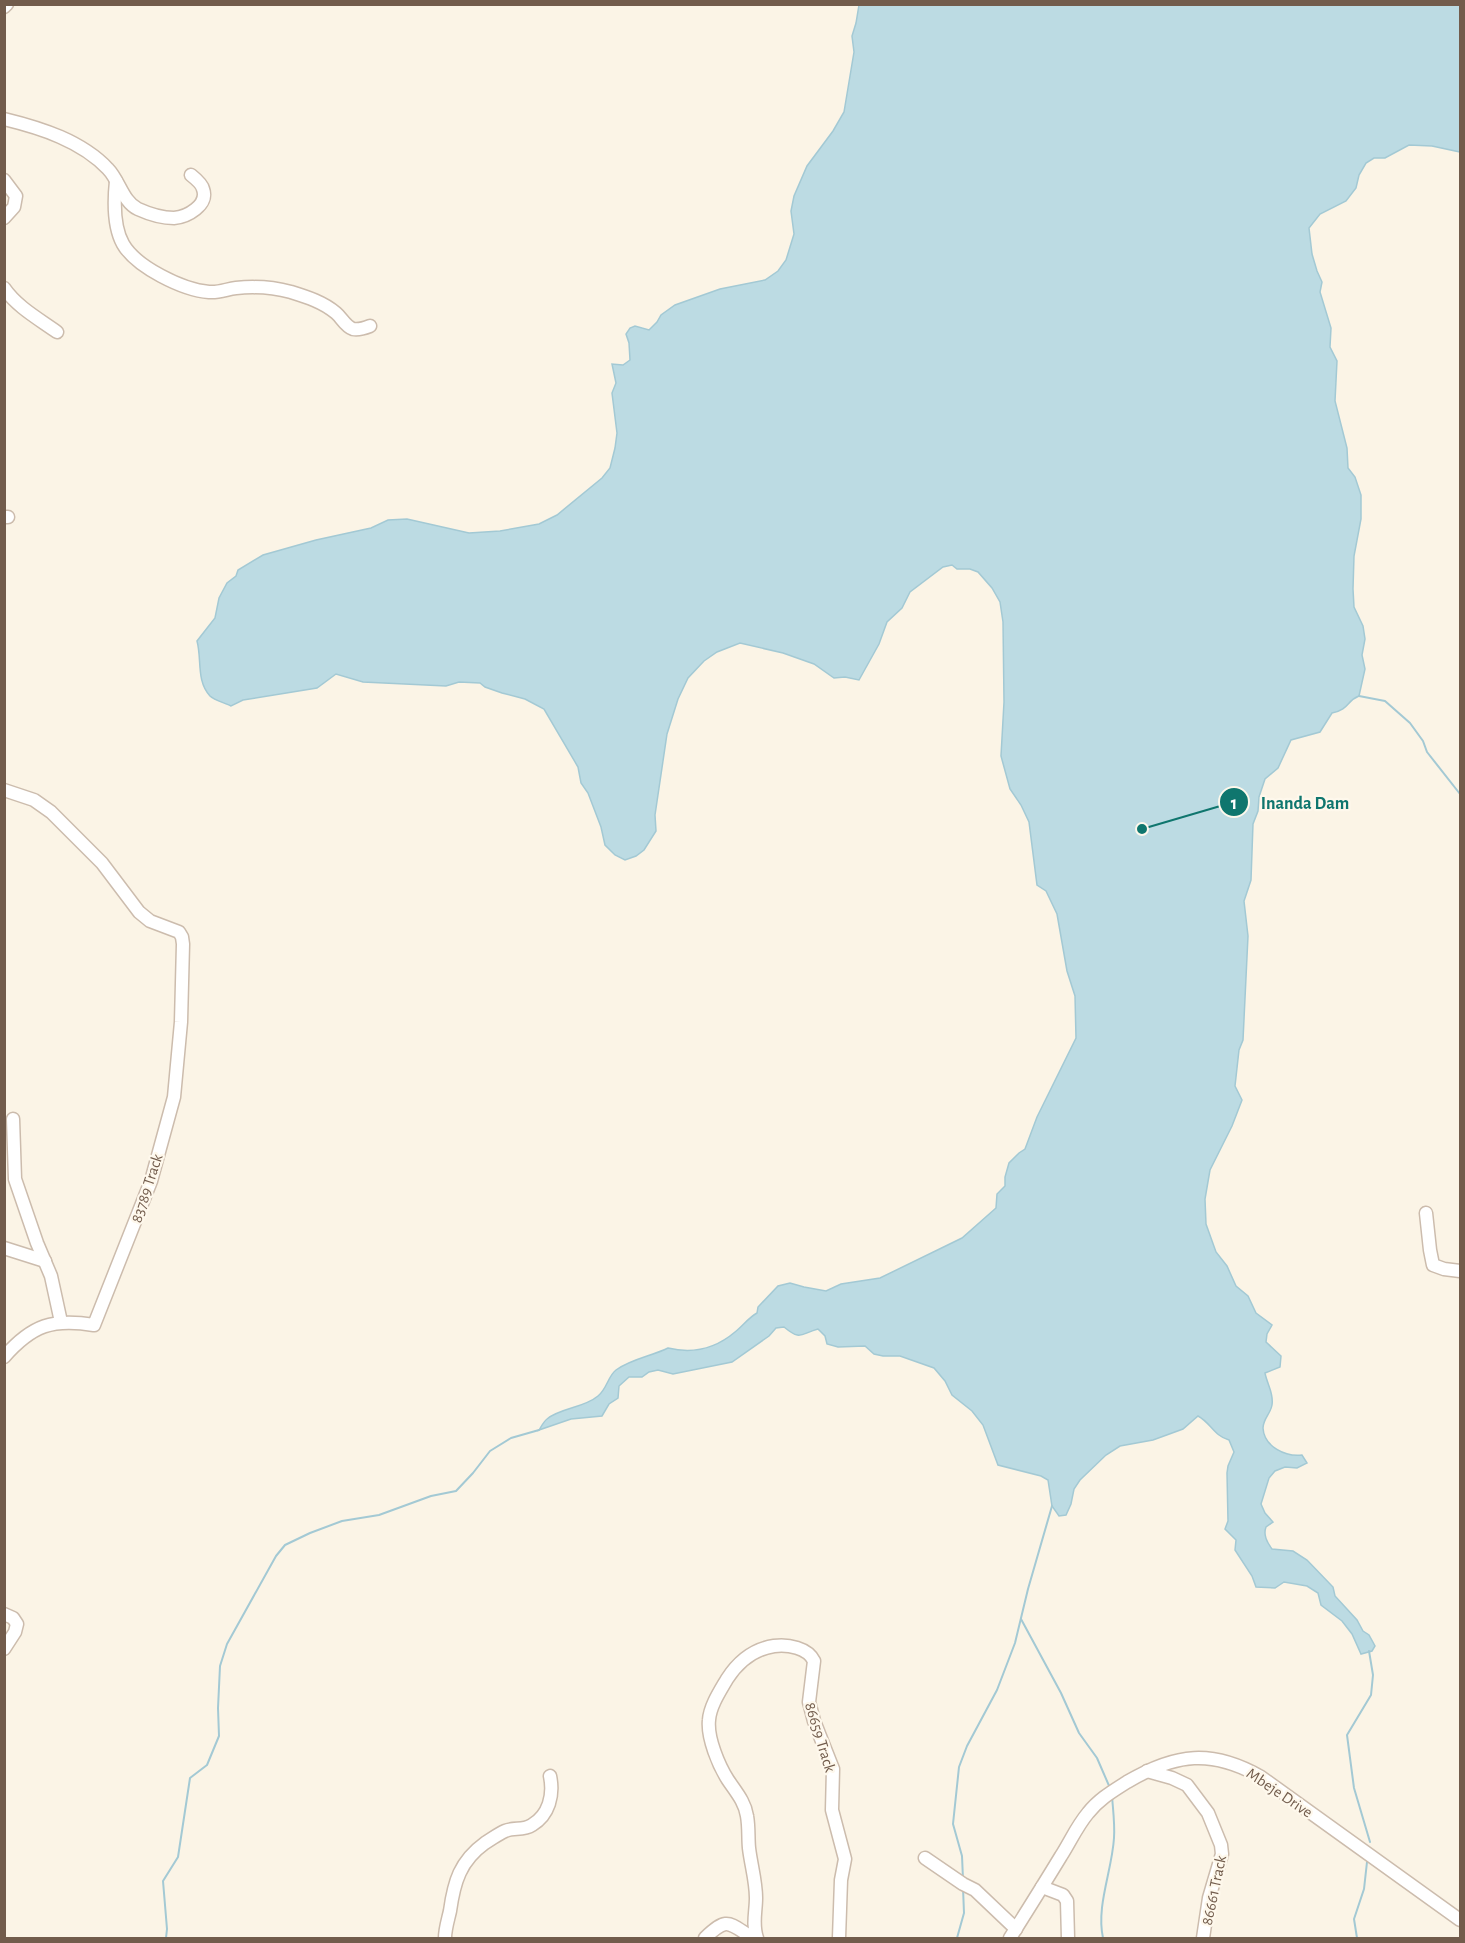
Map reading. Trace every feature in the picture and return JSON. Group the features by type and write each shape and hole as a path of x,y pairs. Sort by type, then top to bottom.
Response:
{"street":[{"path":"4,119 63,138 101,162 110,170 134,207 150,214 175,218 192,211 203,200 204,193 203,186 191,175"},
{"path":"4,180 16,196 14,207 4,218"},
{"path":"116,181 115,209 119,234 130,253 155,271 186,287 210,292 234,288 272,287 323,304 355,330 370,326"},
{"path":"4,288 18,304 57,332"},
{"name":"83789 Track","path":"4,790 34,800 51,812 102,863 140,912 150,921 179,932 183,944 176,1089 151,1182 94,1325 61,1322 41,1327 30,1332 4,1357"},
{"path":"13,1119 15,1179 55,1288 61,1322"},
{"path":"1426,1213 1433,1265 1461,1271"},
{"path":"4,1248 45,1261"},
{"path":"4,1614 13,1617 17,1624 15,1632 4,1649"},
{"name":"86659 Track","path":"755,1938 753,1922 755,1886 747,1815 744,1805 717,1758 709,1722 710,1713 723,1686 740,1663 757,1651 777,1645 802,1650 811,1655 814,1661 809,1702 833,1769 832,1810 845,1858 839,1938"},
{"name":"Mbeje Drive","path":"1013,1934 1089,1812 1104,1797 1147,1771 1173,1761 1203,1757 1236,1764 1262,1777 1461,1920"},
{"name":"86661 Track","path":"1147,1771 1187,1785 1208,1813 1221,1845 1222,1854 1209,1898 1203,1938"},
{"path":"446,1938 453,1887 465,1863 481,1846 498,1835 509,1830 527,1828 539,1820 550,1802 552,1793 550,1776"},
{"path":"925,1858 975,1890 1013,1934"},
{"path":"1042,1887 1063,1895 1067,1900 1068,1938"},
{"path":"705,1938 718,1926 725,1924 755,1938"}],"water":[{"path":"859,5 1460,5 1460,152 1432,146 1409,145 1385,158 1374,158 1366,163 1359,175 1356,188 1346,201 1320,214 1309,228 1312,254 1322,282 1320,292 1331,328 1330,347 1337,361 1335,401 1347,448 1348,468 1355,477 1361,495 1361,519 1354,556 1353,589 1354,607 1363,626 1365,639 1362,655 1365,669 1359,696 1342,709 1332,713 1320,732 1291,740 1278,768 1265,779 1259,797 1258,811 1253,824 1251,880 1244,901 1248,936 1243,1040 1239,1050 1235,1086 1242,1100 1210,1170 1205,1199 1206,1224 1216,1252 1227,1266 1236,1286 1248,1296 1256,1313 1272,1325 1266,1342 1281,1356 1280,1367 1265,1373 1272,1401 1263,1425 1264,1435 1267,1441 1277,1449 1289,1454 1302,1455 1307,1463 1297,1468 1285,1467 1275,1471 1269,1478 1261,1504 1273,1522 1266,1527 1266,1538 1272,1549 1293,1551 1307,1560 1333,1587 1335,1596 1357,1620 1363,1631 1369,1635 1375,1646 1372,1651 1361,1654 1352,1634 1342,1621 1321,1605 1318,1593 1307,1586 1284,1582 1275,1588 1256,1587 1252,1576 1235,1550 1236,1540 1225,1529 1228,1521 1227,1473 1234,1452 1229,1440 1220,1436 1198,1416 1183,1429 1153,1440 1120,1446 1106,1455 1080,1480 1074,1489 1066,1515 1059,1516 1052,1506 1048,1480 1041,1476 998,1465 983,1425 972,1411 952,1395 945,1381 934,1368 900,1356 874,1354 865,1346 838,1347 827,1344 825,1336 818,1329 797,1335 784,1327 776,1328 769,1336 732,1362 673,1374 658,1370 642,1377 629,1377 619,1386 618,1398 609,1404 602,1416 571,1419 539,1430 552,1415 586,1403 598,1396 613,1373 628,1363 668,1348 695,1350 720,1343 757,1313 758,1307 778,1286 790,1283 826,1291 841,1284 880,1278 962,1238 996,1208 997,1194 1005,1186 1009,1163 1025,1149 1037,1117 1076,1038 1075,996 1067,971 1057,914 1046,891 1037,885 1029,822 1010,789 1001,756 1004,702 1003,622 1000,602 992,588 978,572 970,569 957,569 952,565 943,567 910,592 902,608 887,622 879,644 859,680 845,677 834,678 814,664 783,653 740,643 717,652 704,661 688,678 678,699 667,734 655,815 656,831 644,850 625,860 615,855 605,845 588,793 581,783 578,767 544,709 525,699 485,687 480,683 459,682 446,686 363,682 336,674 317,688 243,700 231,706 210,696 203,684 197,641 215,618 219,598 227,583 236,576 238,570 263,555 371,528 388,520 407,519 469,533 500,531 539,524 557,515 602,478 610,468 617,433 612,393 616,383 612,364 623,365 630,360 626,334 630,328 635,326 649,330 661,315 675,305 720,289 765,280 778,271 786,260 794,234 791,211 794,196 807,166 844,112 854,52 852,36"}],"waterway":[{"path":"1359,696 1385,701 1410,723 1423,741 1427,752 1460,794"},
{"path":"166,1938 163,1881 178,1857 190,1778 207,1765 219,1736 220,1666 227,1644 276,1556 285,1545 342,1521 379,1515 431,1496 456,1491 490,1451 511,1438 539,1430"},
{"path":"963,1879 962,1856 953,1824 959,1767 967,1746 997,1690 1015,1643 1052,1506"},
{"path":"1021,1619 1061,1693 1079,1733 1097,1758 1110,1788"},
{"path":"1369,1651 1373,1675 1371,1695 1347,1735 1354,1788 1370,1842"},
{"path":"1103,1938 1101,1914 1114,1838 1112,1796"},
{"path":"1357,1938 1354,1919 1364,1889 1367,1862"},
{"path":"957,1938 964,1913 963,1888"}],"place":[{"name":"Inanda Dam","path":"1142,829"}]}
